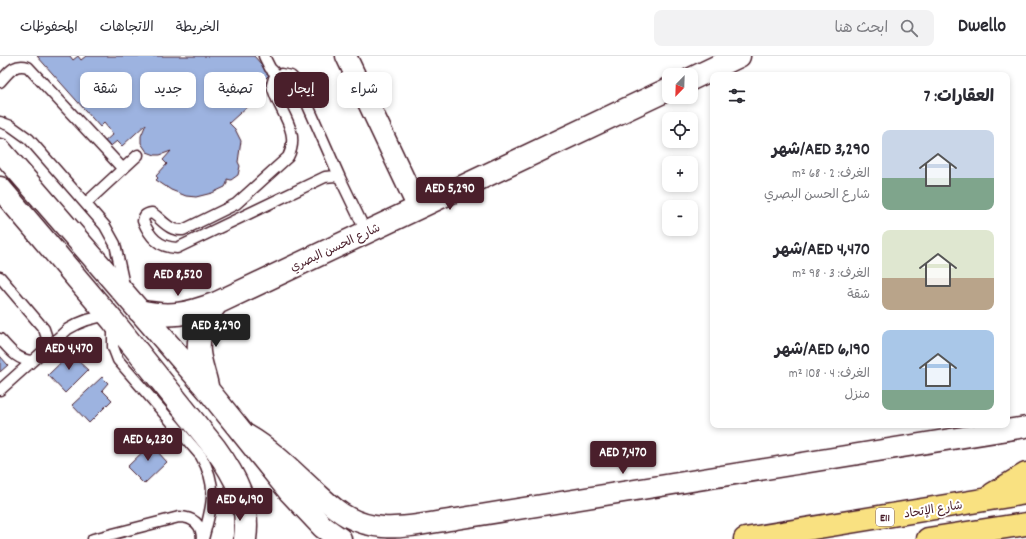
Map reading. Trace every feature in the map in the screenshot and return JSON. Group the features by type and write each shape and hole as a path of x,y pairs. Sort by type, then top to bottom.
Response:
{"highway":[{"path":"980,502 1026,474"},
{"name":"شارع الإتحاد","path":"744,539 980,502 1026,493"},
{"path":"928,539 1026,524"}],"street":[{"path":"346,56 418,208"},
{"path":"698,76 739,56"},
{"name":"شارع الحسن البصري","path":"132,303 154,314 168,316 183,314 217,303 662,92"},
{"path":"0,150 208,390 290,492 323,527 340,539"},
{"path":"0,188 111,319 215,448 229,467 256,514 259,539"},
{"name":"شارع الحسن البصري","path":"208,390 199,352 200,334 206,317 217,303"},
{"path":"243,433 262,443 337,510 348,517 366,524 384,527 464,518 1026,427"},
{"path":"242,492 245,519 245,539"},
{"path":"307,511 312,529 312,539"}],"lane":[{"path":"264,56 274,73"},
{"path":"0,82 15,67 22,65 28,67 123,170"},
{"path":"274,79 272,81 274,93"},
{"path":"281,108 291,131 293,140 292,149 288,157 236,204 188,228 176,231 170,229 152,213 147,214 143,221 153,238 168,248 177,248 325,177 335,176 340,178"},
{"path":"309,108 366,232"},
{"path":"0,122 10,126 29,139 106,226 115,244 132,303"},
{"path":"86,203 138,155"},
{"path":"0,276 44,329 48,341 48,347"},
{"path":"0,390 68,329 77,323 98,317 111,319 113,347 118,360 200,456 208,468 212,480 213,494 203,539"},
{"path":"0,339 16,356 32,361"},
{"path":"93,539 178,517 186,517 194,520 199,525 203,539"}],"building":[{"path":"37,56 70,56 73,60 78,56 81,60 86,56 254,56 270,74 266,78 266,72 204,72 204,108 246,108 229,123 235,129 241,141 238,162 240,166 238,175 231,180 227,179 225,187 212,193 196,197 186,196 171,190 156,180 158,178 156,176 167,164 163,160 171,151 160,155 147,152 141,143 141,136 146,124 122,146 117,141 107,149 102,144 113,134 104,123 100,127 83,108 132,108 132,72 80,72 80,104"},
{"path":"266,82 270,86 266,90"},
{"path":"77,347 84,354 77,360 88,370 65,393 48,375"},
{"path":"0,356 8,365 0,372"},
{"path":"102,377 108,383 102,390 112,400 89,423 72,405"},
{"path":"157,438 163,445 157,451 167,462 144,484 127,467"}]}
